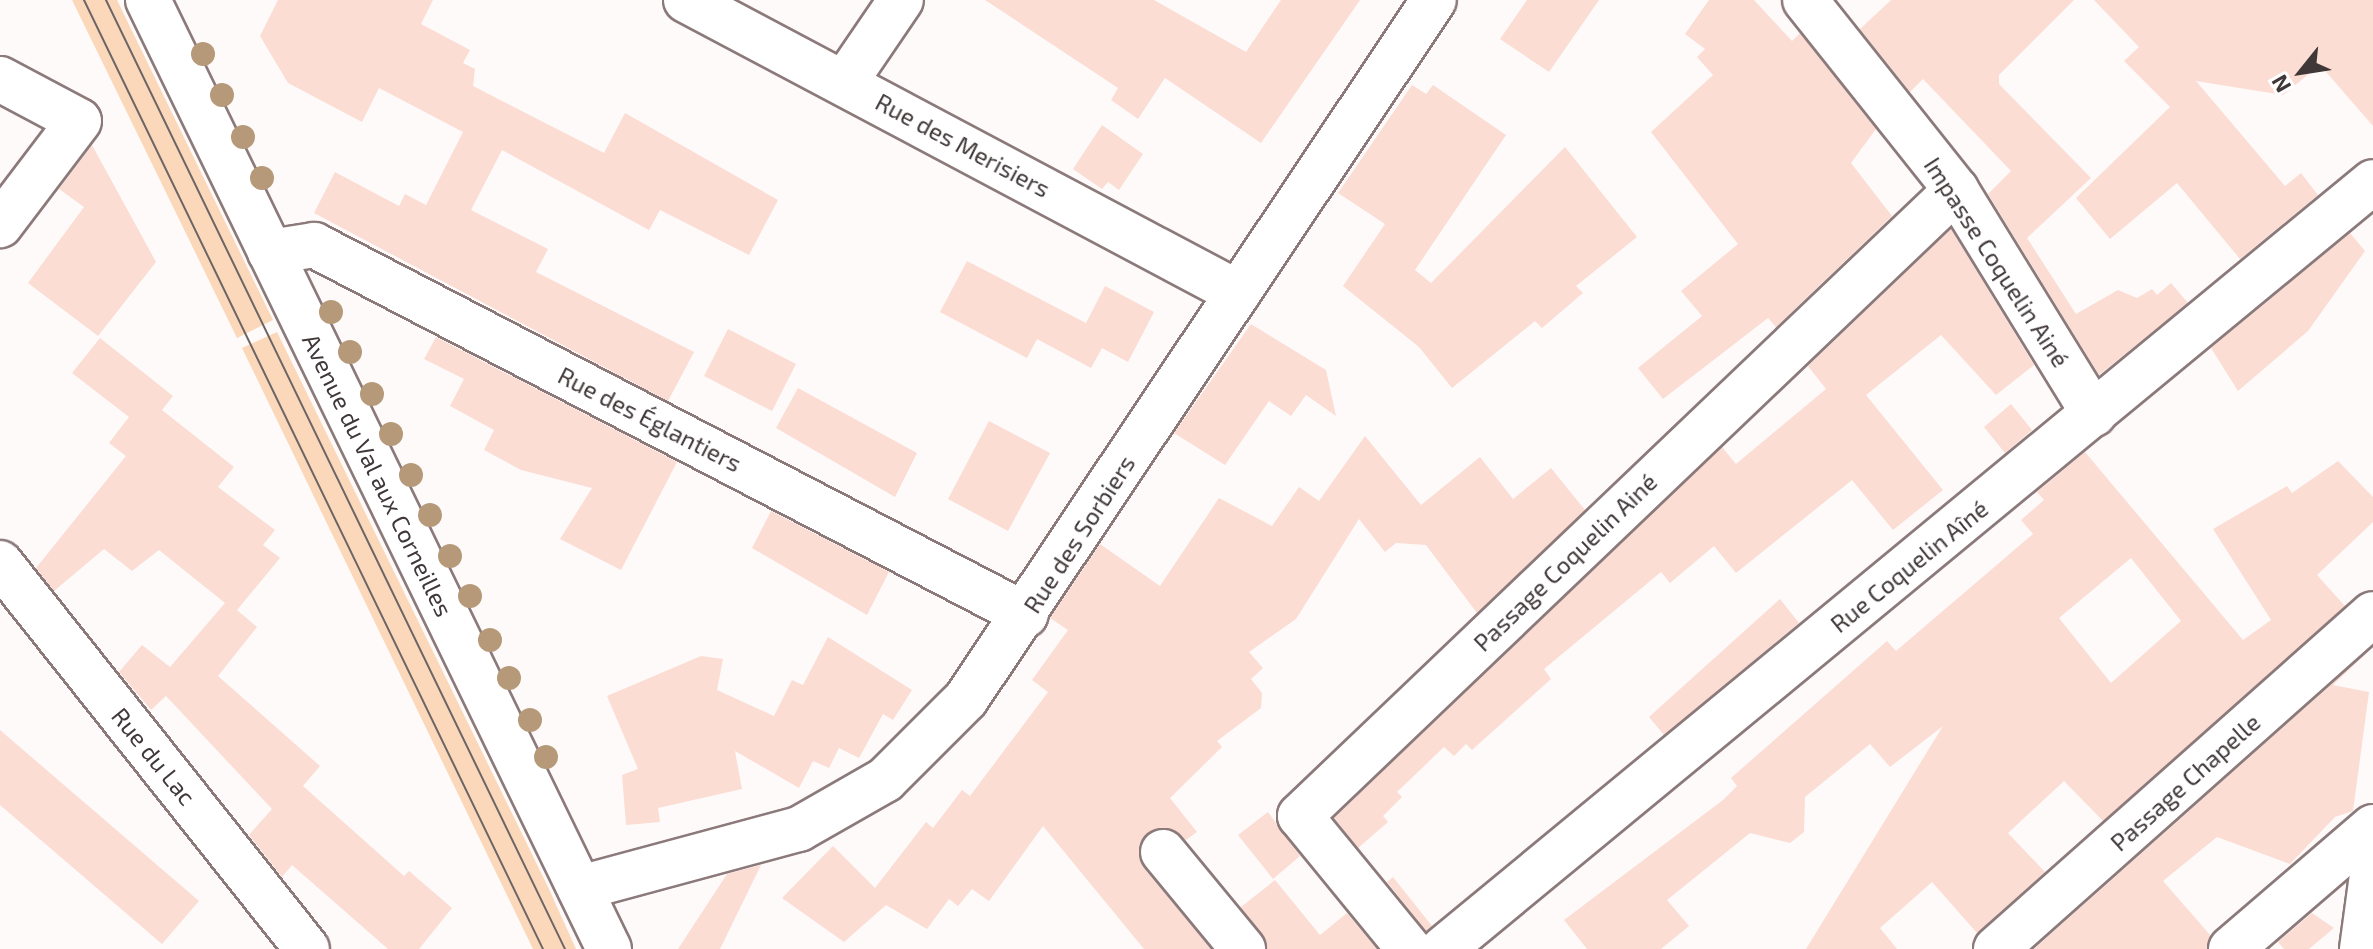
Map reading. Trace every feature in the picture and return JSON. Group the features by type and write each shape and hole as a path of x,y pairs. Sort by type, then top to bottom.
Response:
{"street":[{"name":"Avenue du Val aux Corneilles","path":"148,0 609,949"},
{"name":"Rue des Merisiers","path":"686,0 1238,293"},
{"path":"845,82 901,0"},
{"name":"Rue des Sorbiers","path":"580,888 799,829 885,780 966,699 1026,615 1434,0"},
{"name":"Impasse Coquelin Ainé","path":"1805,0 1956,190 2094,414"},
{"path":"0,79 79,121 0,225"},
{"name":"Rue Coquelin Aîné","path":"1443,949 2373,182"},
{"name":"Passage Coquelin Ainé","path":"1409,949 1300,816 1956,190"},
{"name":"Rue des Églantiers","path":"270,252 314,245 1026,615"},
{"name":"Rue du Lac","path":"0,563 307,949"},
{"name":"Passage Chapelle","path":"1996,949 2373,614"},
{"path":"2231,949 2373,827"},
{"path":"1163,852 1243,949"},
{"path":"2362,949 2373,868"}],"shaded area":[{"path":"72,0 117,0 273,320 237,338"},
{"path":"277,332 576,949 533,949 242,348"}],"building":[{"path":"278,0 433,0 421,24 470,50 463,63 475,69 473,86 604,153 625,113 778,200 749,255 660,210 649,230 502,150 471,210 548,249 536,272 694,352 668,401 314,213 335,172 399,206 405,194 426,205 463,132 379,88 362,122 288,83 260,36"},
{"path":"985,0 1154,0 1246,52 1281,0 1360,0 1261,143 1165,78 1138,119 1111,100 1118,88"},
{"path":"1527,0 1599,0 1549,72 1500,39"},
{"path":"1709,0 1754,0 1792,41 1800,33 1876,129 1851,163 1892,216 1776,327 1768,318 1663,399 1638,368 1702,316 1681,291 1738,244 1651,132 1713,75 1697,57 1705,49 1685,34"},
{"path":"1891,0 2074,0 1999,75 1999,84 2091,178 2027,238 2076,314 2118,290 2137,298 2152,289 2157,295 2171,283 2188,303 2099,375 1988,194 2011,171 1923,79 1910,92 1860,29"},
{"path":"2094,0 2373,0 2373,126 2320,65 2283,95 2196,81 2285,186 2301,173 2318,195 2240,259 2177,183 2110,239 2076,198 2170,107 2124,61 2139,47"},
{"path":"1412,85 1426,94 1433,85 1506,135 1415,270 1431,283 1565,147 1637,237 1576,286 1583,293 1542,328 1535,321 1452,388 1419,347 1343,286 1385,224 1338,193"},
{"path":"1102,125 1143,154 1119,190 1108,182 1102,189 1073,169"},
{"path":"92,145 156,262 98,336 28,283 84,207 59,189"},
{"path":"1951,229 2034,365 1996,395 1941,335 1866,395 1943,490 1893,530 1852,480 1736,573 1714,546 1670,583 1661,572 1544,669 1551,679 1472,750 1466,744 1454,756 1444,747 1397,792 1402,797 1383,816 1388,822 1358,848 1334,818 1722,447 1736,464 1826,389 1808,366"},
{"path":"2350,233 2365,251 2308,331 2238,391 2211,348"},
{"path":"967,261 1086,323 1105,286 1154,312 1128,362 1102,348 1091,368 1037,339 1027,358 940,312"},
{"path":"1251,324 1326,370 1336,416 1306,395 1291,416 1269,401 1225,465 1174,433"},
{"path":"728,329 796,364 772,411 704,376"},
{"path":"436,337 677,462 621,570 560,539 592,488 521,470 484,450 494,430 450,406 464,379 424,359"},
{"path":"100,338 173,396 162,410 234,467 218,487 275,530 263,545 280,558 237,610 257,627 218,676 320,766 303,786 404,876 409,871 452,908 419,949 388,949 292,865 282,877 249,835 272,809 166,696 151,710 119,672 142,645 170,667 225,603 159,550 132,571 104,549 54,591 36,568 126,456 109,443 129,417 72,373"},
{"path":"798,388 917,453 895,497 776,428"},
{"path":"2011,404 2032,430 2005,453 1984,427"},
{"path":"989,421 1050,453 1008,531 948,499"},
{"path":"1365,436 1421,505 1480,457 1513,499 1551,468 1585,510 1477,613 1426,545 1396,543 1385,552 1359,519 1296,619 1249,652 1263,668 1251,679 1262,693 1261,708 1217,741 1222,747 1170,798 1197,832 1186,840 1158,828 1139,844 1144,868 1211,949 1144,949 1043,826 989,901 972,889 958,906 949,899 927,929 886,905 844,942 782,898 833,846 875,888 926,822 933,828 962,790 970,796 1048,692 1032,680 1068,630 1050,618 1100,544 1160,586 1219,498 1272,526 1299,487 1319,501"},
{"path":"2085,452 2243,640 2271,620 2213,529 2287,486 2292,493 2338,461 2373,497 2373,522 2317,575 2345,606 2103,821 2064,781 2008,833 2045,872 1977,933 1932,882 1880,928 1897,949 1806,949 1943,726 1890,767 1870,744 1805,797 1804,832 1790,843 1750,833 1667,900 1689,926 1661,949 1587,949 1564,920 1723,800 1737,786 1731,778 1887,641 1896,651 2033,534 2021,520 2044,500 2037,492","holes":["2131,558 2181,621 2111,683 2059,618"]},
{"path":"771,511 889,572 867,615 752,548"},
{"path":"1780,599 1799,623 1664,735 1649,717"},
{"path":"828,637 912,690 893,720 883,714 859,758 839,748 829,768 813,761 799,788 735,751 742,789 658,808 660,822 626,825 622,775 638,769 607,696 701,656 723,659 717,690 774,716 792,680 803,685"},
{"path":"2373,647 2333,685 2369,692 2353,811 2335,817 2290,864 2217,837 2163,881 2211,936 2207,949 2034,949"},
{"path":"0,730 199,901 162,944 0,805"},
{"path":"1268,812 1300,856 1273,879 1238,835"},
{"path":"761,865 720,949 678,949 727,874"},
{"path":"1393,877 1432,926 1426,931 1387,882"},
{"path":"1275,880 1320,935 1347,913 1377,949 1267,949 1241,907"},
{"path":"2312,913 2334,928 2309,949 2284,949 2278,942"}],"tram line":[{"path":"84,0 543,949"},
{"path":"106,0 565,949"}]}
